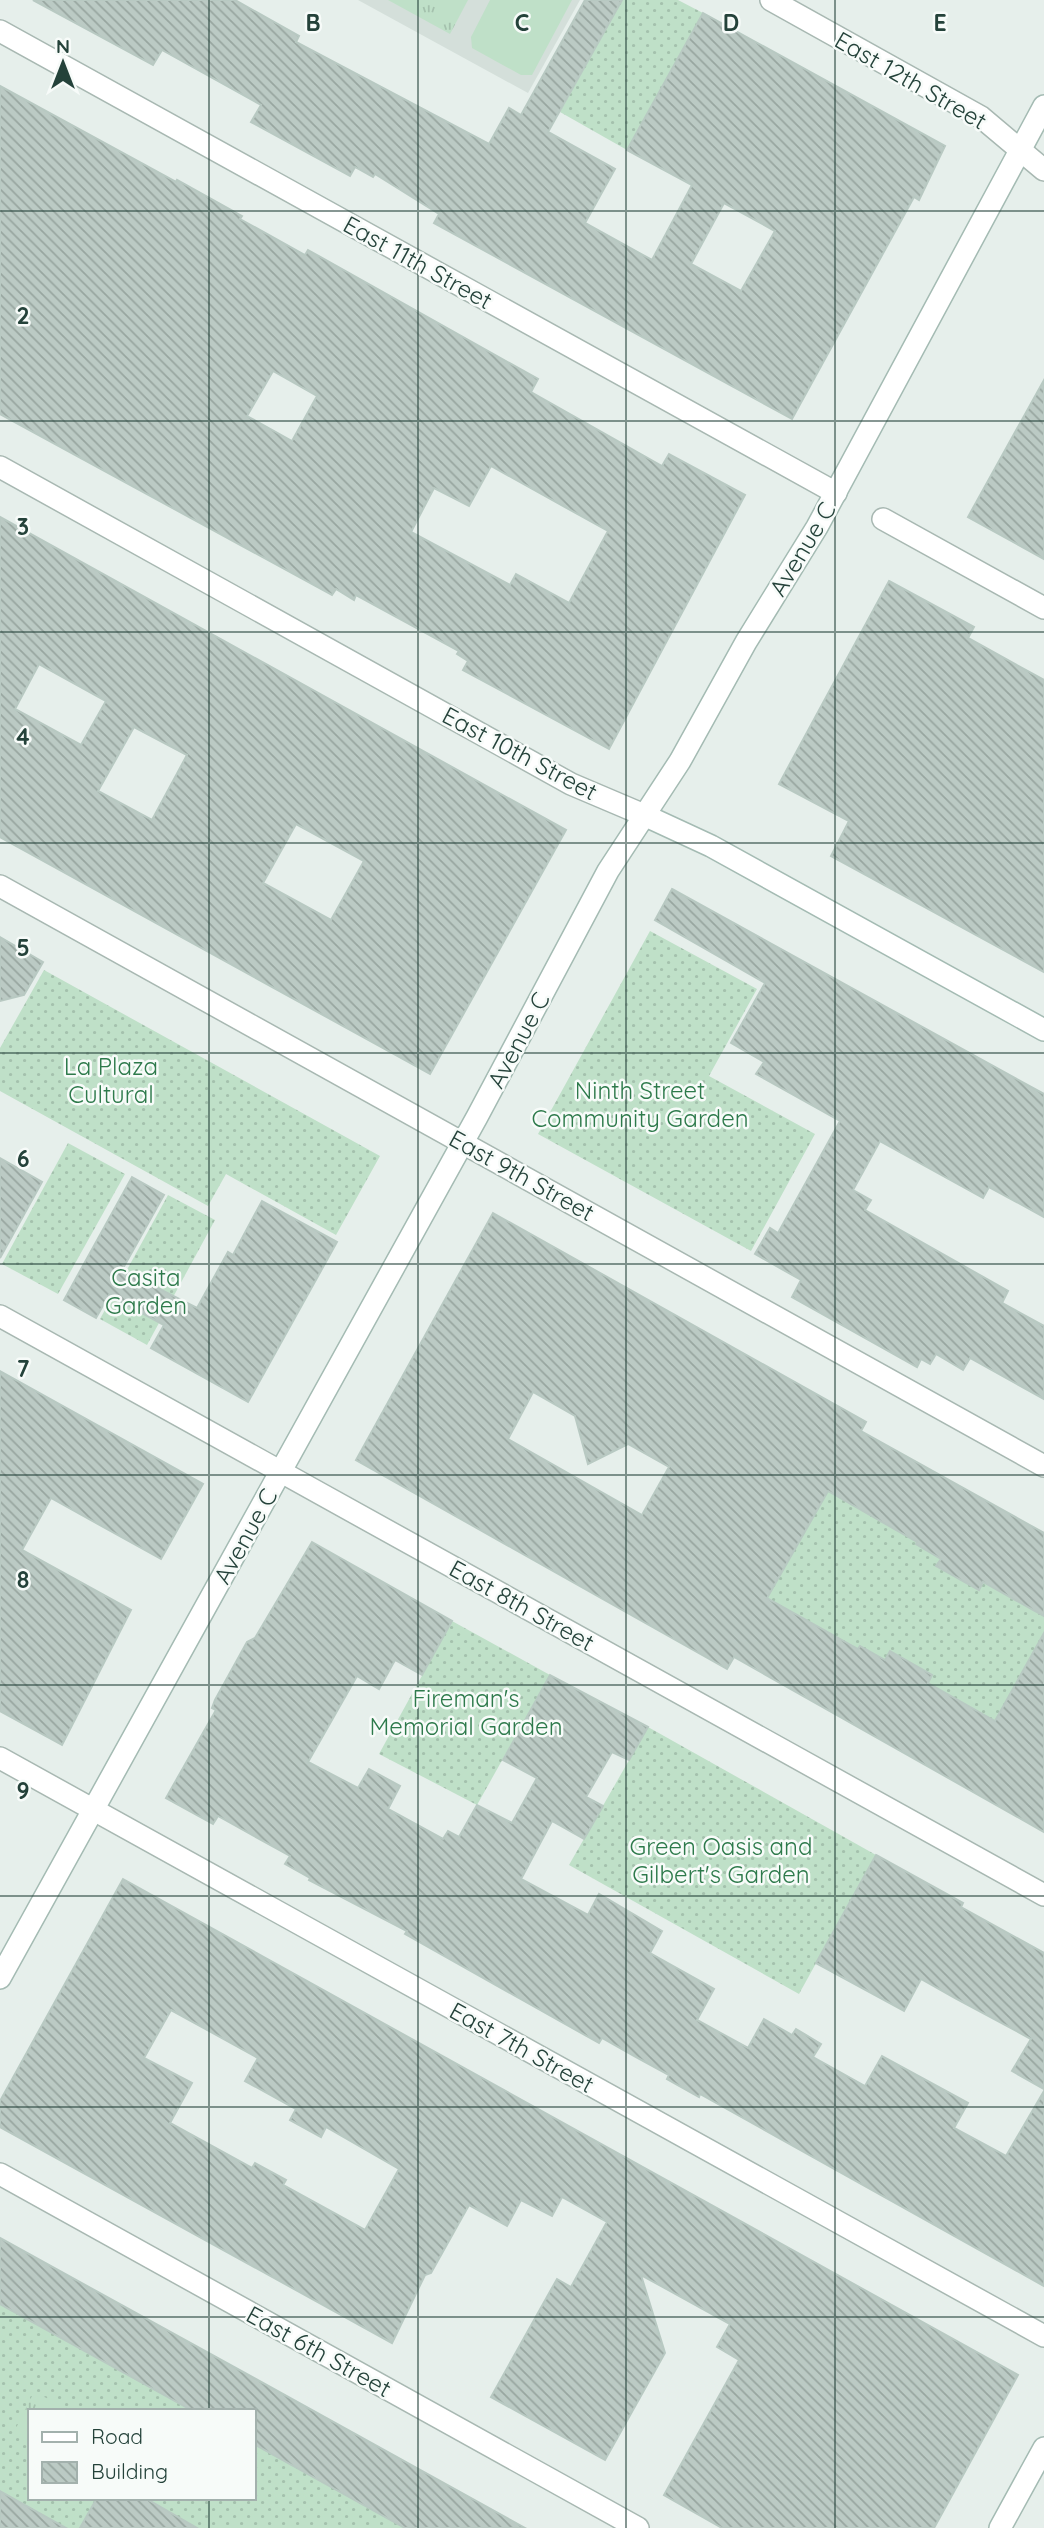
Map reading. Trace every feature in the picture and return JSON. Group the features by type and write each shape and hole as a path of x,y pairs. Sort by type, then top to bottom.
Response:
{"street":[{"name":"East 12th Street","path":"771,0 981,117 1044,170"},
{"name":"East 11th Street","path":"0,31 836,493"},
{"name":"Avenue C","path":"0,1978 463,1142 612,862 680,761 746,642 836,493 1044,106"},
{"name":"East 10th Street","path":"0,467 571,784 718,850 1044,1030"},
{"path":"883,519 1044,608"},
{"name":"East 9th Street","path":"0,886 1044,1466"},
{"name":"East 8th Street","path":"0,1316 1044,1895"},
{"name":"East 7th Street","path":"0,1758 1044,2336"},
{"name":"East 6th Street","path":"0,2174 638,2528"},
{"path":"1000,2528 1044,2448"}],"shaded area":[{"path":"358,0 580,0 528,93"}],"green space":[{"path":"388,0 468,0 450,34"},
{"path":"490,0 572,0 532,75 521,75 472,48 471,37"},
{"path":"622,0 678,0 703,13 627,150 560,112"},
{"name":"Ninth Street Community Garden","path":"650,931 757,989 709,1076 815,1134 751,1251 538,1134"},
{"name":"La Plaza Cultural","path":"44,970 380,1156 336,1235 226,1174 208,1206 0,1091 0,1048"},
{"path":"68,1143 125,1174 58,1294 2,1264"},
{"name":"Casita Garden","path":"168,1195 215,1220 147,1345 100,1319"},
{"path":"832,1483 921,1535 916,1544 941,1559 937,1566 978,1590 983,1582 1044,1611 1044,1663 1031,1656 1015,1684 1036,1695 1036,1757 928,1683 932,1675 890,1652 885,1660 860,1646 853,1657 823,1630 789,1613 763,1605"},
{"name":"Fireman's Memorial Garden","path":"452,1621 550,1675 477,1805 379,1754"},
{"name":"Green Oasis and Gilbert's Garden","path":"648,1727 876,1855 799,1994 569,1865"},
{"path":"0,2304 189,2409 28,2409 28,2500 96,2500 81,2528 66,2528 0,2491"},
{"path":"34,2392 69,2409 28,2409 28,2439 14,2432"},
{"path":"256,2445 405,2528 166,2528 146,2500 256,2500"}],"building":[{"path":"33,0 235,0 299,36 296,42 489,144 509,108 521,115 585,0 622,0 548,132 615,169 585,223 652,260 692,185 627,150 703,13 945,146 919,200 914,197 792,419 434,223 439,214 375,174 373,177 355,167 350,176 251,122 261,105 162,50 153,65","holes":["724,203 775,231 741,291 691,264"]},
{"path":"0,86 242,216 240,219 305,255 308,250 538,379 531,392 662,466 669,454 745,495 609,749 463,670 468,661 457,654 459,651 356,595 354,600 336,589 332,595 0,414","holes":["273,371 317,396 292,441 247,416","491,466 608,531 569,603 516,574 510,585 411,532 434,488 469,506"]},
{"path":"1044,380 1044,559 968,517"},
{"path":"0,517 566,830 430,1074 0,837","holes":["39,664 106,701 81,745 15,709","134,727 187,755 152,820 98,791","296,824 364,861 331,920 263,883"]},
{"path":"889,581 974,627 968,638 1044,680 1044,972 831,856 849,821 779,784"},
{"path":"672,889 1044,1094 1044,1217 989,1187 983,1198 880,1141 853,1190 871,1200 865,1210 1008,1291 1002,1303 1044,1326 1044,1399 970,1358 963,1370 936,1354 930,1364 921,1359 917,1367 792,1297 801,1280 755,1254 770,1228 778,1233 840,1121 756,1074 764,1062 731,1043 765,983 655,920"},
{"path":"0,937 43,962 24,995 0,1001"},
{"path":"0,1158 42,1182 0,1258"},
{"path":"132,1177 164,1195 122,1270 197,1308 228,1252 233,1255 262,1201 337,1242 248,1402 151,1348 164,1325 109,1295 96,1318 64,1300"},
{"path":"493,1213 866,1422 861,1431 1044,1533 1044,1616 983,1582 979,1590 936,1566 941,1559 916,1544 917,1542 828,1491 767,1598 858,1649 860,1646 885,1660 890,1651 932,1675 928,1683 995,1721 1044,1633 1044,1832 734,1657 727,1669 356,1460","holes":["533,1392 575,1416 588,1464 628,1444 669,1467 642,1515 508,1439"]},
{"path":"0,1371 203,1484 161,1559 51,1498 22,1550 131,1610 62,1745 0,1711"},
{"path":"312,1542 452,1621 422,1675 395,1660 379,1689 357,1676 308,1762 358,1788 369,1769 400,1786 388,1809 443,1839 448,1831 459,1837 477,1805 512,1823 537,1778 503,1760 550,1675 648,1727 629,1760 612,1752 586,1797 603,1806 584,1839 552,1821 521,1879 588,1915 599,1894 662,1931 650,1953 714,1989 697,2020 748,2048 764,2019 792,2035 796,2029 821,2044 813,2057 865,2086 882,2056 968,2103 954,2128 1006,2156 1044,2091 1044,2286 700,2094 699,2097 667,2079 669,2075 602,2038 599,2043 405,1934 407,1931 309,1880 310,1878 285,1864 290,1856 218,1816 213,1824 166,1798 216,1710 212,1708 215,1700 247,1642 255,1638"},
{"path":"876,1855 963,1903 961,1907 1044,1953 1044,2089 1012,2071 1031,2039 921,1979 904,2011 816,1963"},
{"path":"123,1879 1018,2375 934,2528 722,2528 664,2495 739,2360 717,2347 730,2324 641,2275 665,2353 605,2460 491,2397 557,2279 571,2287 607,2222 562,2197 552,2216 521,2200 507,2226 469,2205 431,2273 425,2275 392,2343 0,2127 0,2101","holes":["171,2010 258,2058 245,2081 296,2109 290,2120 321,2137 326,2127 399,2169 365,2230 283,2185 286,2180 255,2163 252,2168 170,2123 192,2083 144,2058"]},
{"path":"0,2238 525,2528 405,2528 256,2445 256,2409 189,2409 0,2304"},
{"path":"0,2491 66,2528 0,2528"},
{"path":"96,2500 148,2500 197,2528 80,2528"}]}
